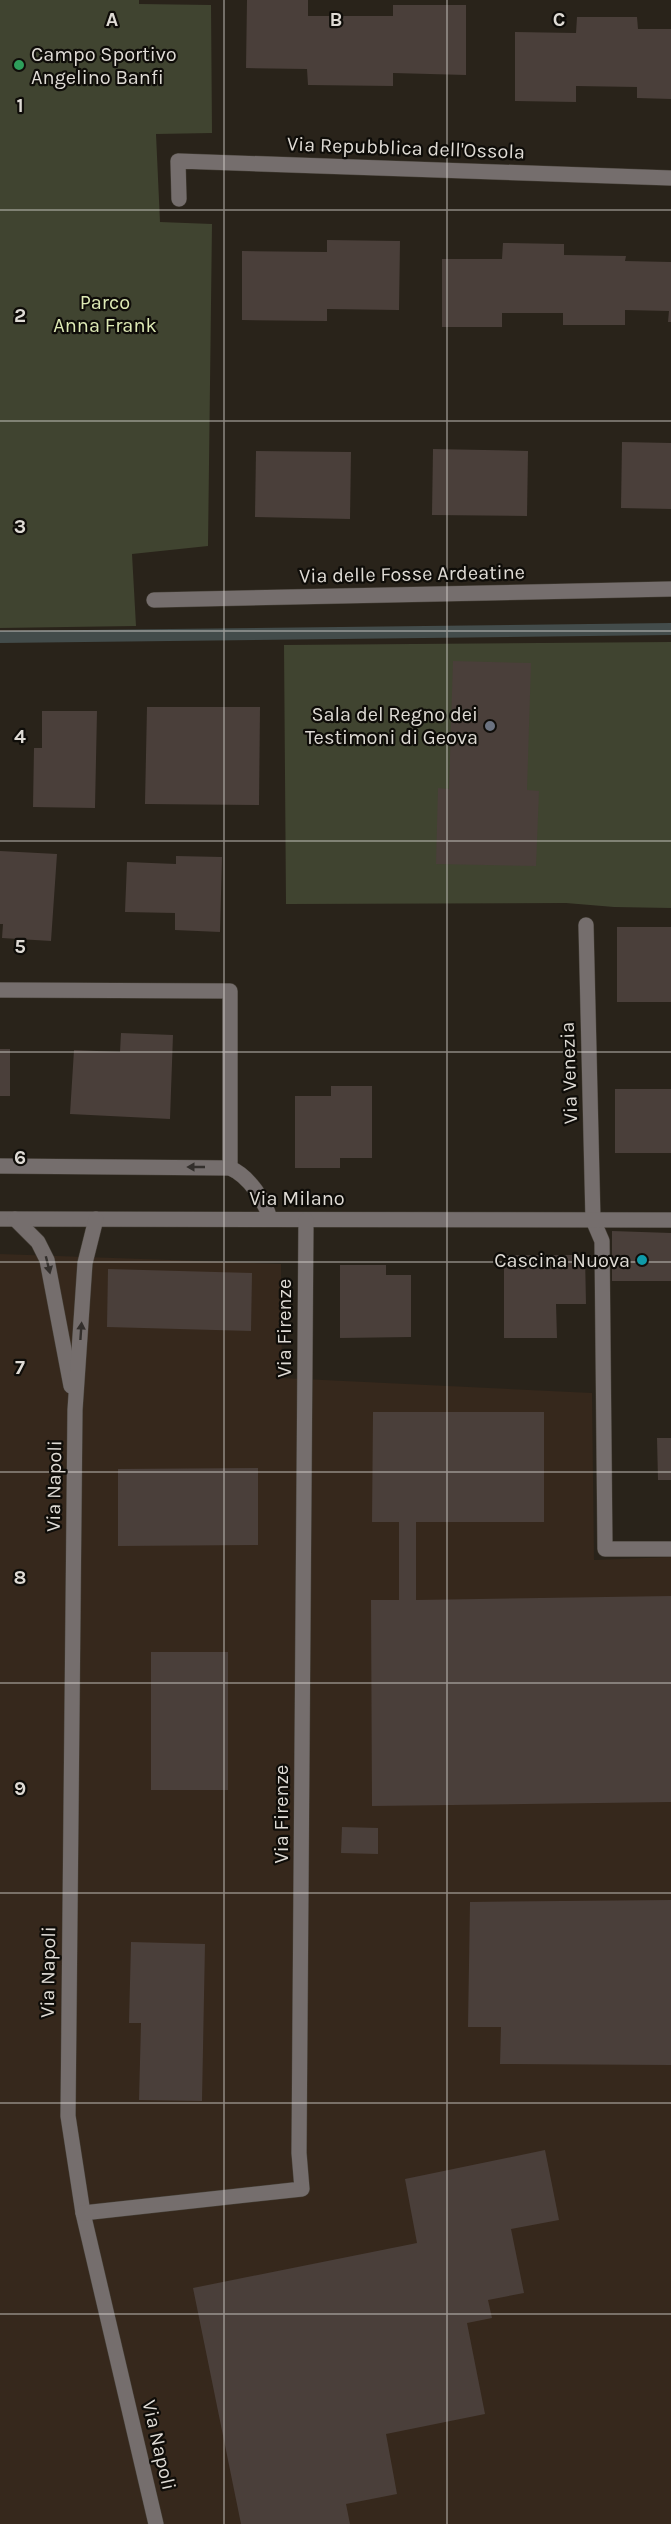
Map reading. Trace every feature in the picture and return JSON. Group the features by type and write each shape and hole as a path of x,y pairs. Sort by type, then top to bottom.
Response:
{"street":[{"name":"Via Repubblica dell'Ossola","path":"178,199 178,160 671,178"},
{"name":"Via delle Fosse Ardeatine","path":"154,600 671,589"},
{"name":"Via Venezia","path":"586,925 593,1220"},
{"path":"0,990 230,991 230,1168"},
{"path":"0,1166 230,1168 243,1177 266,1206 270,1219"},
{"name":"Via Milano","path":"7,1219 671,1220"},
{"name":"Via Napoli","path":"7,1219 38,1242 47,1260 75,1410"},
{"name":"Via Napoli","path":"96,1219 85,1263 75,1410 68,2116 83,2213 156,2524"},
{"name":"Via Firenze","path":"83,2213 302,2189 299,2154 306,1220"},
{"path":"593,1220 602,1241 605,1550 671,1548"}],"shaded area":[{"path":"0,1254 281,1264 282,1378 592,1393 594,1560 671,1557 671,2524 0,2524"}],"green space":[{"name":"Parco Anna Frank","path":"0,0 139,0 139,4 211,5 212,133 156,134 160,222 212,224 208,546 132,554 136,626 0,628"},
{"path":"671,642 671,908 566,903 286,904 284,645"}],"building":[{"path":"247,0 308,0 308,16 393,16 393,5 466,5 466,75 393,73 393,86 308,85 307,69 246,68"},
{"path":"577,17 637,17 638,29 671,29 671,99 637,98 637,87 576,86 576,102 515,101 515,32 576,33"},
{"path":"327,240 400,241 399,310 327,309 327,321 242,320 242,251 327,252"},
{"path":"503,243 564,244 564,255 626,256 625,261 671,262 671,322 668,322 669,311 625,310 625,325 563,325 563,313 502,313 502,327 442,327 442,259 502,259"},
{"path":"622,442 671,443 671,509 621,508"},
{"path":"433,449 528,451 527,516 432,515"},
{"path":"256,451 351,452 350,519 255,517"},
{"name":"Sala del Regno dei Testimoni di Geova","path":"453,661 531,663 527,790 539,791 536,866 436,864 438,788 449,789"},
{"path":"147,707 260,707 259,805 145,804"},
{"path":"42,711 97,711 95,808 33,807 34,748 42,748"},
{"path":"0,851 57,854 51,941 2,938"},
{"path":"176,856 222,857 220,932 175,930 175,913 125,912 127,862 176,864"},
{"path":"617,927 671,927 671,1002 617,1002"},
{"path":"121,1033 173,1035 170,1119 70,1114 74,1050 120,1052"},
{"path":"0,1049 10,1049 10,1096 0,1096"},
{"path":"331,1086 372,1086 372,1158 340,1158 340,1168 295,1168 295,1096 331,1096"},
{"path":"615,1089 671,1089 671,1153 615,1153"},
{"name":"Cascina Nuova","path":"612,1231 671,1233 671,1281 612,1281"},
{"path":"504,1255 585,1255 586,1304 556,1304 557,1338 504,1338"},
{"path":"340,1265 386,1265 386,1275 411,1275 411,1337 340,1338"},
{"path":"108,1269 252,1273 251,1331 107,1327"},
{"path":"373,1412 544,1412 544,1522 416,1522 416,1600 671,1596 671,1802 372,1806 371,1600 399,1600 399,1522 372,1522"},
{"path":"657,1438 671,1438 671,1480 658,1480"},
{"path":"258,1468 258,1545 118,1546 118,1469"},
{"path":"151,1652 228,1652 228,1790 151,1790"},
{"path":"342,1827 378,1828 378,1854 341,1853"},
{"path":"671,1900 671,2065 500,2064 501,2027 468,2027 470,1902"},
{"path":"131,1942 205,1944 202,2101 139,2100 141,2023 129,2023"},
{"path":"545,2150 559,2220 511,2229 524,2293 488,2300 492,2318 467,2323 485,2414 386,2434 397,2494 346,2504 350,2524 241,2524 193,2288 417,2243 405,2179"}],"waterway":[{"path":"0,637 671,629"}],"place":[{"name":"Campo Sportivo Angelino Banfi","path":"19,65"},
{"name":"Sala del Regno dei Testimoni di Geova","path":"490,726"},
{"name":"Cascina Nuova","path":"642,1260"}]}
